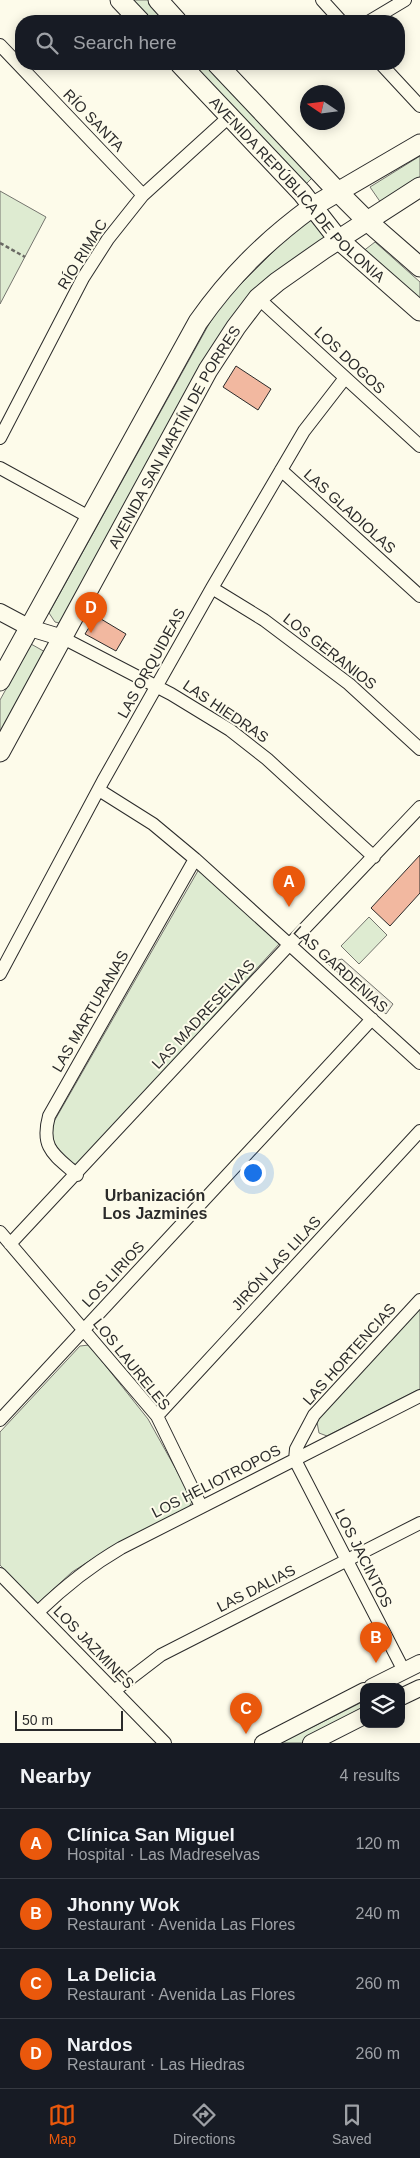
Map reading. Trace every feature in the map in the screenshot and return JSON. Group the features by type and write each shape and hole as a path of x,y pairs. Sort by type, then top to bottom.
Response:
{"main road":[{"path":"120,0 134,15"},
{"path":"158,0 172,15"},
{"name":"AVENIDA REPÚBLICA DE POLONIA","path":"186,70 302,193 338,239 420,311"},
{"name":"AVENIDA REPÚBLICA DE POLONIA","path":"223,70 366,220 420,267"},
{"path":"0,681 198,322 217,294 238,269 267,242 312,207 420,144"},
{"name":"AVENIDA SAN MARTÍN DE PORRES","path":"0,752 208,370 236,327 258,298 276,282 366,220 420,186"}],"street":[{"path":"322,0 336,15"},
{"path":"380,15 405,0"},
{"name":"RÍO SANTA","path":"0,45 15,61"},
{"name":"RÍO SANTA","path":"24,70 143,195"},
{"path":"387,70 420,106"},
{"name":"RÍO RIMAC","path":"0,438 83,278 108,239 143,195 230,116"},
{"name":"LOS DOGOS","path":"258,298 420,446"},
{"name":"LAS ORQUIDEAS","path":"0,974 99,790 212,588 304,431 346,378"},
{"path":"0,468 91,518"},
{"name":"LAS GLADIOLAS","path":"281,470 420,596"},
{"name":"LOS GERANIOS","path":"212,588 264,620 349,684 420,749"},
{"path":"0,612 30,628 63,638"},
{"name":"LAS HIEDRAS","path":"63,638 157,686 230,730 266,759 374,857"},
{"name":"LAS GARDENIAS","path":"99,790 153,824 195,859 420,1063"},
{"name":"LAS MADRESELVAS","path":"10,1244 77,1175 288,945 420,807"},
{"name":"LAS MARTURANAS","path":"77,1175 46,1145 46,1128 49,1116 195,859"},
{"name":"LOS LIRIOS","path":"2,1412 83,1330 372,1019"},
{"name":"JIRÓN LAS LILAS","path":"157,1416 420,1131"},
{"name":"LOS LAURELES","path":"0,1232 157,1416 201,1506"},
{"name":"LAS HORTENCIAS","path":"295,1460 296,1448 314,1415 420,1300"},
{"name":"LOS HELIOTROPOS","path":"38,1612 70,1582 94,1564 201,1506 420,1396"},
{"name":"LOS JACINTOS","path":"295,1460 348,1559 404,1671"},
{"name":"LAS DALIAS","path":"114,1691 161,1655 420,1523"},
{"name":"LOS JAZMINES","path":"0,1574 165,1743"},
{"path":"380,1683 420,1663"},
{"path":"405,1695 420,1688"},
{"path":"263,1743 360,1693"},
{"path":"311,1743 360,1718"}],"path":[{"path":"0,243 25,257"}],"green space":[{"path":"130,0 149,0 163,15 144,15"},
{"path":"195,70 215,70 314,176 304,186"},
{"path":"420,156 420,179 381,203 370,187"},
{"path":"0,191 46,217 0,304"},
{"path":"308,220 317,222 324,232 324,239 260,291 63,624 55,622 49,613 219,306 300,225"},
{"path":"375,242 420,282 420,302 362,252"},
{"path":"31,644 47,653 0,740 0,700"},
{"path":"199,869 280,943 78,1165 65,1161 52,1139 52,1125"},
{"path":"369,917 387,935 359,964 341,946"},
{"path":"420,1308 420,1389 327,1436 319,1433 316,1417"},
{"path":"89,1345 148,1419 193,1500 189,1507 105,1551 72,1572 37,1604 0,1565 0,1432 80,1346"},
{"path":"360,1703 360,1716 305,1743 281,1743"}],"shaded area":[{"path":"342,959 393,1004 386,1014 327,963"}],"building":[{"path":"236,366 271,389 258,410 223,387"},
{"path":"96,616 126,634 116,651 85,634"},
{"path":"420,855 420,893 390,926 371,908"}],"place":[{"name":"Nardos","path":"91,633"},
{"name":"Clínica San Miguel","path":"289,907"},
{"name":"Jhonny Wok","path":"376,1663"},
{"name":"La Delicia","path":"246,1734"}],"district":[{"name":"Urbanización Los Jazmines","path":"155,1204"}]}
